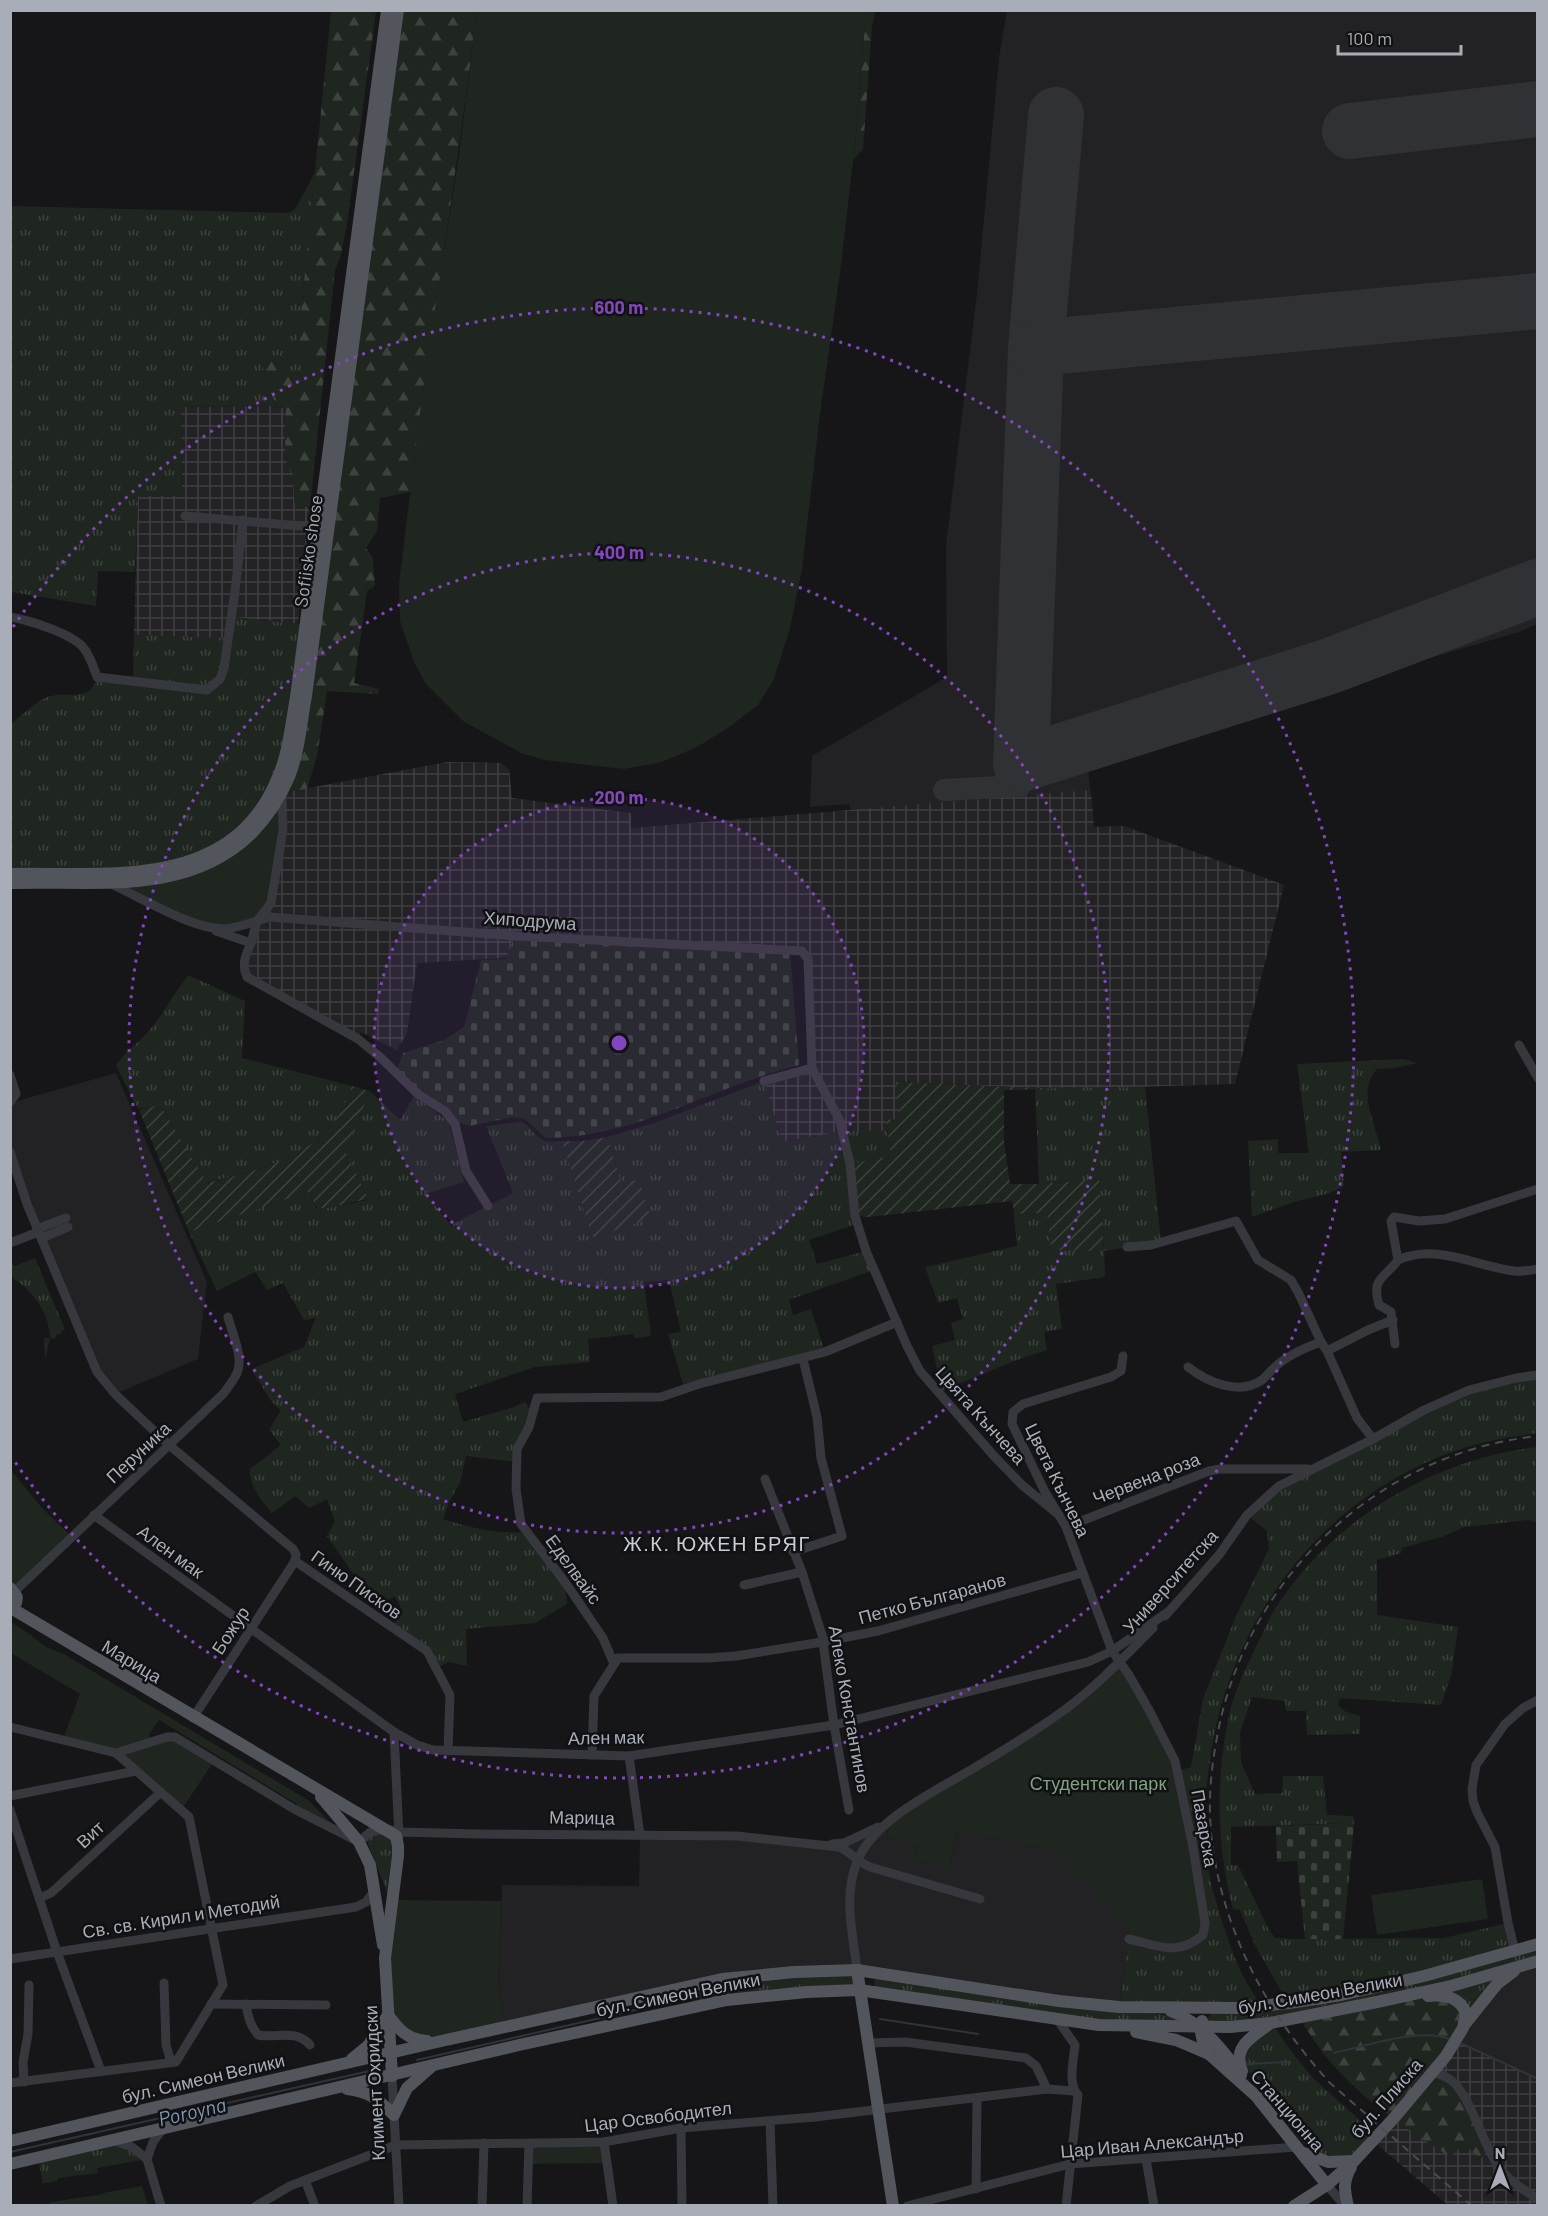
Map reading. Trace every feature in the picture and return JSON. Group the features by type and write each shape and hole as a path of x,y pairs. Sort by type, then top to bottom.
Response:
{"main road":[{"name":"Sofiisko shose","path":"10,883 109,882 165,878 190,872 212,862 243,842 261,824 282,793 295,758 306,696 324,528 387,10"},
{"name":"Sofiisko shose","path":"10,874 93,873 172,867 202,858 238,834 257,814 272,792 285,756 324,528 398,10"},
{"name":"Марица","path":"13,1600 58,1637 312,1788 386,1829"},
{"name":"Марица","path":"312,1788 334,1810 359,1842"},
{"path":"386,1829 396,1836 398,1846"},
{"name":"Климент Охридски","path":"359,1842 370,1865 385,1958 392,2076"},
{"name":"Климент Охридски","path":"385,1958 398,1846"},
{"name":"бул. Симеон Велики","path":"10,2141 391,2052 722,1979 794,1972 857,1970 1059,2001 1119,2007 1214,2009 1288,2003 1341,1995 1424,1976 1538,1944"},
{"name":"бул. Симеон Велики","path":"10,2164 340,2089 434,2065 727,2000 807,1992 859,1990 1099,2025 1200,2028 1270,2023 1377,2002 1451,1986 1538,1960"},
{"path":"1463,2028 1497,1984 1524,1965"},
{"path":"857,1970 893,2205"},
{"path":"1377,2002 1438,1995 1448,1996 1462,2005 1466,2013 1463,2028"},
{"path":"1166,2009 1184,2016 1200,2028 1232,2063 1256,2096"},
{"path":"1200,2028 1206,2015 1214,2009"},
{"path":"345,2063 368,2046 388,2014 397,2028 412,2039 438,2042"},
{"path":"1256,2096 1240,2069 1239,2051 1243,2044 1270,2023"},
{"path":"1099,2025 1176,2040 1209,2054"},
{"name":"Станционна","path":"1200,2028 1209,2054 1256,2096 1327,2185"},
{"name":"бул. Плиска","path":"1294,2205 1327,2185 1355,2160 1434,2072 1463,2028"},
{"path":"340,2089 361,2091 375,2097 394,2115 407,2088 434,2065"},
{"path":"1299,2149 1328,2162 1355,2160"},
{"path":"1346,2205 1344,2190 1346,2177 1355,2160"}],"street":[{"path":"185,516 324,528"},
{"path":"10,617 23,619 73,639 90,657 97,677 207,690 220,679 224,668 236,591 243,520"},
{"path":"282,793 283,830 271,903 257,921 246,955 244,970 247,977 358,1039 419,1095 445,1111 455,1124 466,1171 488,1206"},
{"path":"109,882 203,927 251,943"},
{"path":"271,903 274,911 284,917"},
{"name":"Хиподрума","path":"203,927 225,929 270,917 284,917 528,937 802,951 808,959 812,1068"},
{"path":"1519,1045 1538,1078"},
{"path":"764,1081 812,1068 840,1121 850,1164 855,1216 866,1251 897,1322 803,1359 817,1417 821,1458 842,1536 793,1552"},
{"path":"10,1075 15,1090 14,1098 10,1102"},
{"name":"Гиню Писков","path":"10,1152 16,1176 98,1372 115,1394 169,1445 293,1549 296,1554 295,1561 427,1651 450,1695 448,1751"},
{"path":"1398,1260 1391,1221 1394,1217 1419,1221 1445,1219 1538,1188"},
{"path":"1127,1247 1151,1245 1236,1221 1258,1260 1291,1280 1327,1351 1357,1418 1373,1439"},
{"path":"10,1243 67,1222"},
{"path":"1395,1344 1391,1312 1379,1305 1376,1286 1398,1260 1410,1255 1431,1253 1516,1271 1538,1269"},
{"name":"Перуника","path":"13,1600 94,1515 224,1393 238,1373 239,1359 228,1317"},
{"path":"1327,1351 1393,1320"},
{"name":"Цвята Кънчева","path":"897,1322 920,1371 935,1391 1000,1463 1022,1485 1059,1515"},
{"path":"1188,1367 1201,1378 1218,1384 1250,1385 1260,1381 1275,1367 1303,1348 1321,1342"},
{"name":"Цвета Кънчева","path":"1112,1651 1066,1527 1012,1424 1013,1412 1023,1404 1111,1377 1121,1371 1123,1356"},
{"name":"Еделвайс","path":"614,1664 603,1638 565,1582 521,1524 516,1489 518,1449 529,1427 537,1398 661,1397 699,1384 803,1359"},
{"name":"Университетска","path":"857,1862 871,1838 888,1822 1066,1708 1096,1685 1168,1612 1219,1555 1247,1515 1279,1486 1373,1439 1424,1410 1469,1390 1516,1378 1538,1376"},
{"name":"Червена роза","path":"1066,1527 1209,1471 1311,1469"},
{"name":"Алеко Константинов","path":"765,1479 802,1572 822,1642 849,1810"},
{"name":"Ален мак","path":"94,1515 394,1732 417,1746 448,1751 629,1756 834,1725 1088,1662 1112,1651 1168,1612"},
{"name":"Божур","path":"193,1718 295,1561"},
{"path":"744,1585 802,1572"},
{"name":"Петко Българанов","path":"614,1664 618,1658 623,1657 708,1659 822,1642 878,1631 1082,1573"},
{"name":"Пазарска","path":"1112,1651 1165,1737 1175,1761 1193,1847 1205,1923 1203,1935 1193,1944 1182,1948 1169,1948 1129,1939"},
{"path":"592,1755 594,1696 614,1664"},
{"path":"1515,1951 1495,1847 1477,1812 1472,1788 1476,1765 1506,1724 1524,1707 1538,1700"},
{"path":"10,1727 116,1753 189,1817 227,2004"},
{"path":"394,1732 398,1846"},
{"path":"116,1753 167,1737 175,1737 294,1809 359,1842 370,1832 386,1829"},
{"path":"629,1756 640,1836"},
{"path":"10,1796 136,1771"},
{"name":"Вит","path":"40,1898 51,1893 161,1792"},
{"path":"10,1810 57,1952 101,2071"},
{"path":"825,1845 844,1843 888,1822"},
{"name":"Марица","path":"386,1829 399,1832 737,1836 825,1845 846,1851 857,1862 897,1876 980,1899"},
{"path":"857,1862 851,1878 850,1895 857,1970"},
{"path":"356,1907 371,1898 375,1890"},
{"path":"356,1907 372,1912 378,1922"},
{"name":"Св. св. Кирил и Методий","path":"10,1959 356,1907"},
{"path":"164,1983 166,2044 171,2062"},
{"path":"24,2082 23,2062 28,2034 29,1985"},
{"path":"10,2083 176,2062 223,1985"},
{"path":"211,2004 326,2005"},
{"path":"246,2004 252,2027 258,2035 294,2035 303,2038 310,2045"},
{"path":"1058,2019 1075,2045 1072,2072 1074,2091 1078,2095 1066,2205"},
{"path":"868,2043 905,2042 1026,2058 1036,2066 1047,2090"},
{"path":"1434,2072 1452,2081 1463,2096 1488,2150 1500,2169 1519,2187 1538,2199"},
{"name":"Климент Охридски","path":"392,2076 399,2205"},
{"name":"Цар Освободител","path":"256,2205 305,2180 396,2145 604,2142 681,2128 878,2110 1047,2090 1074,2091"},
{"path":"976,2189 977,2099"},
{"path":"770,2121 773,2205"},
{"path":"681,2128 682,2205"},
{"path":"147,2159 153,2142 162,2130"},
{"path":"116,2141 132,2147 147,2159 161,2205"},
{"path":"604,2142 612,2205"},
{"path":"482,2205 484,2143"},
{"path":"527,2205 529,2143"},
{"name":"Цар Иван Александър","path":"907,2205 1070,2164 1299,2149"},
{"path":"1146,2159 1154,2205"},
{"path":"305,2180 315,2205"},
{"name":"Станционна","path":"1327,2185 1346,2205"}],"shaded area":[{"path":"1007,11 1537,11 1537,624 1519,632 1087,758 1094,827 1124,826 1284,885 1259,980 858,848 849,804 810,807 812,756 947,677 946,545 977,294 999,57"},
{"path":"276,406 286,409 285,443 287,464 293,478 295,505 310,507 298,624 232,617 228,639 134,635 138,496 182,496 181,407"},
{"path":"447,762 501,763 509,769 512,798 631,813 631,828 1091,790 1094,827 1124,826 1284,885 1235,1084 1061,1089 897,1082 899,1120 886,1120 887,1131 843,1131 782,1142 764,1081 812,1068 808,959 802,951 516,936 506,958 417,963 407,1033 397,1050 361,1032 358,1039 247,977 251,943 282,793"},
{"path":"116,1073 207,1282 198,1359 115,1394 97,1372 11,1153 10,1103"},
{"path":"888,1822 887,1837 918,1847 915,1858 950,1868 956,1832 1057,1850 1130,1932 1119,2007 878,1972 794,1972 506,2027 498,1993 502,1885 639,1886 640,1835 825,1845"},
{"path":"1537,1961 1537,2079 1456,2041 1497,1984"},
{"path":"1456,2041 1537,2079 1537,2205 1448,2205 1373,2141"}],"green space":[{"path":"331,11 376,11 347,224 341,255 335,270 310,507 295,506 293,478 287,464 285,443 286,409 276,406 262,365 267,359 274,361 285,375 301,370 308,379 314,378 309,360 298,342"},
{"path":"398,11 477,11 411,492 380,498 377,531 366,548 373,558 375,586 367,591 354,683 379,689 378,694 327,691 317,756 307,789 282,793"},
{"path":"477,11 866,11 855,145 840,273 820,414 802,569 790,629 773,681 758,705 728,728 697,747 662,762 624,769 544,760 521,753 463,721 426,684 414,662 400,621 399,583 425,374 459,155"},
{"path":"866,11 875,11 863,149 854,159"},
{"path":"315,173 298,342 309,360 314,378 308,379 294,371 285,375 274,361 262,365 276,406 181,407 182,496 138,496 135,572 98,571 96,606 11,592 10,206 289,213 295,209"},
{"path":"232,617 306,625 279,775 238,834 172,867 11,874 10,725 45,698 83,694 89,691 94,686 97,677 133,680 134,635 228,638"},
{"path":"282,793 283,812 271,903 257,921 242,926 203,927 109,883 179,875"},
{"path":"515,936 790,951 799,1065 767,1074 643,1120 612,1130 579,1136 546,1138 525,1119 512,1117 470,1126 457,1122 396,1072 403,1053 444,1040 464,1027 481,960 506,959"},
{"path":"188,975 245,1001 242,1058 352,1086 341,1111 316,1141 282,1160 206,1183 161,1106 138,1109 116,1065 152,1028"},
{"path":"1403,1059 1417,1063 1377,1069 1368,1087 1369,1108 1381,1150 1341,1152 1344,1186 1327,1194 1297,1201 1252,1217 1248,1141 1278,1139 1278,1153 1309,1153 1297,1064"},
{"path":"764,1081 782,1142 843,1131 887,1131 892,1156 850,1164 857,1224 809,1240 817,1264 866,1251 874,1270 789,1300 793,1315 811,1309 825,1352 685,1390 668,1334 681,1332 669,1280 644,1282 651,1336 635,1338 633,1334 588,1339 590,1362 535,1367 455,1394 463,1422 524,1402 534,1414 517,1462 466,1456 460,1483 449,1502 443,1519 484,1530 526,1532 565,1582 567,1604 535,1623 466,1629 467,1666 449,1662 436,1668 427,1651 392,1628 402,1610 395,1596 385,1602 359,1582 327,1536 335,1522 327,1499 309,1508 295,1496 272,1513 257,1492 251,1481 250,1469 281,1445 269,1430 281,1410 253,1373 254,1368 304,1347 316,1318 304,1320 283,1283 267,1290 255,1272 217,1291 189,1232 308,1192 316,1208 368,1200 346,1153 370,1091 400,1120 414,1096 449,1122 464,1182 426,1194 451,1225 513,1193 486,1126 521,1122 543,1140 562,1141 593,1238 651,1218 621,1182 607,1137 654,1123"},
{"path":"896,1082 1061,1089 1004,1090 1004,1142 1010,1184 1099,1179 1104,1251 1051,1250 1047,1213 1014,1214 1012,1201 869,1217 855,1216 850,1164 891,1156 886,1120 899,1119"},
{"path":"352,1086 370,1091 346,1153 368,1199 317,1208 308,1192 189,1232 139,1110 160,1105 207,1183 264,1167 316,1141 330,1127 343,1108"},
{"path":"1145,1087 1161,1242 1104,1251 1105,1277 1056,1284 1062,1329 1044,1332 1047,1350 942,1391 932,1346 955,1340 951,1323 963,1319 957,1298 938,1303 925,1267 1017,1246 1014,1214 1047,1213 1051,1250 1104,1250 1099,1179 1039,1184 1035,1088"},
{"path":"607,1137 621,1182 639,1180 651,1218 593,1238 562,1141 583,1141"},
{"path":"35,1258 65,1330 57,1334 55,1339 50,1338 47,1319 38,1302 26,1288 11,1277 11,1264 15,1266"},
{"path":"44,1338 50,1338 45,1360"},
{"path":"1537,1375 1537,1433 1468,1447 1411,1469 1369,1495 1330,1526 1296,1562 1267,1603 1243,1646 1225,1693 1213,1741 1207,1786 1205,1833 1207,1863 1212,1887 1239,1969 1261,2006 1288,2003 1255,1945 1240,1910 1233,1909 1227,1884 1221,1834 1220,1783 1226,1732 1235,1693 1273,1612 1296,1579 1354,1523 1387,1500 1422,1480 1459,1465 1498,1454 1537,1447 1537,1522 1528,1520 1464,1527 1444,1536 1402,1548 1401,1553 1377,1560 1377,1615 1458,1627 1452,1672 1441,1705 1340,1698 1338,1705 1346,1712 1360,1716 1360,1734 1307,1735 1306,1711 1286,1711 1285,1701 1252,1697 1240,1732 1241,1762 1255,1794 1282,1793 1283,1776 1323,1776 1327,1815 1353,1816 1354,1825 1348,1823 1231,1827 1231,1865 1238,1865 1275,1938 1444,1938 1508,1923 1515,1951 1537,1948 1537,1955 1443,1983 1308,2013 1205,2024 1215,2011 1119,2007 1129,1939 1178,1771 1191,1767 1203,1699 1236,1616 1269,1549 1267,1531 1247,1515 1269,1494 1469,1390"},
{"path":"10,1469 42,1508 72,1537 10,1589"},
{"path":"11,1622 46,1647 64,1654 308,1800 335,1827 294,1809 297,1804 159,1720 149,1735 151,1742 167,1737 214,1761 182,1809 116,1753 63,1739 80,1694 11,1653"},
{"name":"Студентски парк","path":"1120,1662 1175,1761 1203,1935 1182,1948 1129,1939 1130,1932 1056,1850 956,1832 950,1869 915,1858 918,1847 887,1837 888,1822 1035,1729"},
{"path":"1349,1823 1354,1825 1343,1939 1305,1939 1297,1861 1277,1862 1276,1826"},
{"path":"383,1832 394,1841 387,1892 366,1839 369,1835"},
{"path":"1482,1879 1488,1919 1377,1935 1371,1895"},
{"path":"397,1900 501,1901 498,1993 506,2027 419,2041 388,2015 385,1958"},
{"path":"857,1970 859,1990 693,2006 689,1986"},
{"path":"875,1975 1128,2013 1175,2015 1188,2024 1100,2023 874,1988"},
{"path":"1493,1980 1468,2013 1446,1992"},
{"path":"1439,1995 1466,2013 1434,2072 1452,2081 1488,2150 1481,2159 1463,2144 1451,2157 1385,2113 1341,2074 1320,2049 1299,2018"},
{"path":"1275,2028 1314,2079 1373,2132 1353,2155 1340,2158 1319,2154 1304,2144 1249,2073 1243,2056 1250,2042"},
{"path":"116,2141 147,2159 97,2168 98,2173 58,2178 57,2181 43,2183 38,2158"},
{"path":"604,2142 608,2163 527,2164 529,2143"},
{"path":"142,2186 148,2205 47,2205 51,2202"}],"waterway":[{"path":"682,1999 691,1998"},
{"name":"Poroyna","path":"417,2060 670,2002"},
{"path":"880,2019 978,2034"},
{"path":"1334,2053 1409,2036 1438,2036 1450,2039"},
{"path":"1458,2042 1538,2079"},
{"path":"1246,2064 1288,2062"},
{"name":"Poroyna","path":"10,2152 374,2070"}],"taxiway":[{"path":"944,790 1020,786 1021,764"}],"runway":[{"path":"1350,131 1538,109"},
{"path":"1056,115 1036,348 1021,764 1330,666 1538,587"},
{"path":"1036,348 1538,301"}],"railway":[{"path":"1472,2206 1330,2083 1287,2030 1269,2001 1238,1941 1218,1876 1211,1830 1211,1780 1216,1743 1231,1684 1254,1630 1286,1580 1326,1536 1371,1498 1423,1468 1478,1447 1538,1436"}],"district":[{"name":"Ж.К. ЮЖЕН БРЯГ","path":"717,1543"}]}
